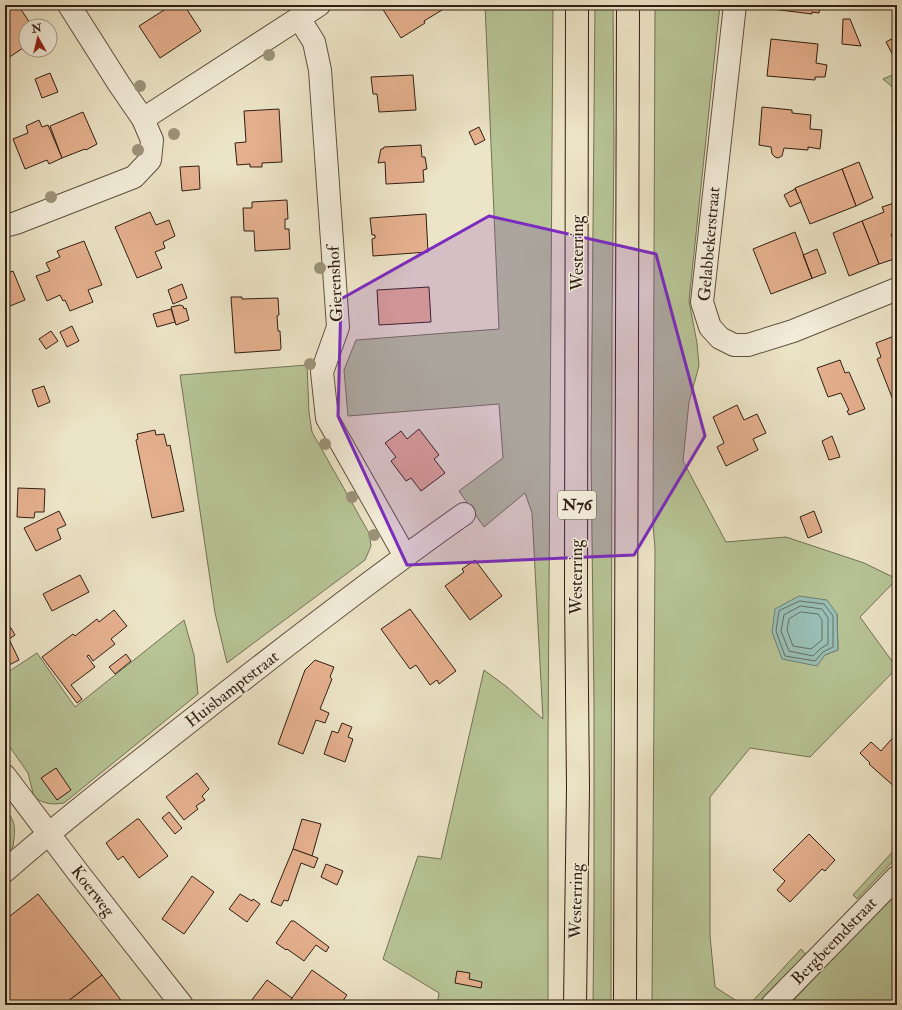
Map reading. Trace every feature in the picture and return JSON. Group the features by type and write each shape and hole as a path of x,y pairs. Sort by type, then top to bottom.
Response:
{"highway":[{"name":"Westerring","path":"575,1005 578,788 576,602 577,5"},
{"path":"626,1003 628,5"}],"street":[{"path":"5,226 134,177 150,160 152,140 143,119 69,5"},
{"path":"143,119 319,5"},
{"name":"Gelabbekerstraat","path":"735,5 702,302 710,327 720,338 734,345 748,345 793,331 897,289"},
{"name":"Gierenshof","path":"299,18 314,42 320,70 332,228 338,327 322,372 327,418 405,556"},
{"name":"Huisbamptstraat","path":"5,871 48,834 223,695 405,556 464,514"},
{"name":"Koerweg","path":"5,776 48,834 182,1005"},
{"name":"Bergbeemdstraat","path":"772,1005 897,877"}],"highlighted area":[{"path":"489,216 656,254 705,436 634,555 407,565 338,416 341,299"}],"green space":[{"path":"485,5 553,5 548,741 548,1005 437,1005 439,993 383,959 418,856 441,859 484,670 507,687 543,719 532,513 525,493 484,527 459,491 503,458 499,404 348,416 344,370 356,340 499,329"},
{"path":"595,5 613,5 614,146 612,317 611,1005 593,1005 594,702 591,456"},
{"path":"655,5 720,5 689,301 697,343 699,366 689,402 683,461 726,542 786,537 864,563 897,579 860,617 897,668 810,757 750,748 710,797 710,936 715,987 743,1005 652,1005 655,549 653,524","holes":["837,614 838,650 825,655"]},
{"path":"897,73 897,91 883,79"},
{"path":"307,365 309,412 312,432 369,533 371,546 365,560 227,663 215,613 180,375"},
{"path":"184,620 194,655 198,694 64,803 48,803 34,797 28,773 5,740 5,674 37,653 75,707"},
{"path":"5,809 12,818 15,831 13,847 5,854"},
{"path":"897,847 897,857 857,899 853,895"},
{"path":"897,891 897,1005 789,1005"},
{"path":"801,949 807,956 757,1005 749,1005"}],"water":[{"path":"799,596 827,600 837,614 838,650 825,655 817,666 782,659 772,632 775,609"}],"building":[{"path":"8,5 18,5 27,18 18,18 18,51 5,60 5,7"},
{"path":"172,5 184,5 201,31 160,58 139,26"},
{"path":"387,5 443,5 442,10 401,38 382,8"},
{"path":"772,5 820,5 819,13 812,12 812,14 772,9"},
{"path":"826,5 835,5 830,9"},
{"path":"843,19 850,19 861,46 842,44"},
{"path":"897,36 897,55 894,57 886,42"},
{"path":"771,39 818,44 816,63 827,65 825,77 815,77 815,80 767,76"},
{"path":"50,73 58,92 42,98 35,79"},
{"path":"413,75 416,110 379,112 377,94 373,94 371,77"},
{"path":"762,107 792,110 792,113 811,115 810,129 822,130 820,149 808,147 808,150 784,148 782,156 778,158 775,157 772,154 771,147 759,145"},
{"path":"279,109 282,162 262,163 262,167 250,167 250,164 237,165 235,143 246,142 244,111"},
{"path":"83,112 97,144 86,150 85,149 62,158 50,126"},
{"path":"5,117 9,126 5,127"},
{"path":"39,120 42,127 48,125 62,158 49,164 47,160 25,169 13,139 28,133 26,126"},
{"path":"479,127 485,140 475,145 469,132"},
{"path":"421,145 422,157 425,157 427,169 423,170 424,182 386,184 385,162 378,163 381,149 384,147"},
{"path":"859,162 873,198 856,206 842,169"},
{"path":"199,166 200,189 182,191 180,167"},
{"path":"842,169 856,206 810,224 795,188"},
{"path":"795,189 801,202 790,207 784,195"},
{"path":"287,200 288,219 285,219 285,229 289,229 290,249 255,251 254,231 244,231 243,208 252,208 252,202"},
{"path":"897,202 897,232 891,234 897,250 897,258 879,264 862,221 884,212 882,207"},
{"path":"150,212 156,225 169,220 175,236 163,242 165,248 155,252 162,268 137,278 115,227"},
{"path":"426,214 428,252 373,256 372,239 375,238 375,235 372,235 370,218"},
{"path":"862,221 879,264 849,276 833,233"},
{"path":"795,232 803,255 817,249 826,273 771,294 753,249"},
{"path":"84,241 102,285 88,290 93,302 70,311 65,300 63,301 60,295 47,301 36,276 50,271 46,263 60,257 57,251"},
{"path":"13,271 25,300 5,308 5,274"},
{"path":"182,284 187,298 173,304 168,290"},
{"path":"429,287 431,322 379,325 377,290"},
{"path":"231,297 242,297 242,299 278,298 279,315 277,316 278,331 280,331 280,350 235,353"},
{"path":"180,305 183,306 184,309 186,308 189,320 176,325 171,307"},
{"path":"171,309 175,322 157,327 153,314"},
{"path":"5,311 9,321 5,322"},
{"path":"72,326 79,341 67,347 60,332"},
{"path":"51,331 58,341 46,349 39,339"},
{"path":"897,335 897,398 893,400 877,359 881,357 876,343"},
{"path":"840,360 845,373 849,372 865,409 849,415 847,411 849,410 841,393 828,397 817,368"},
{"path":"44,386 50,402 38,407 32,390"},
{"path":"737,405 744,420 757,414 766,433 753,439 758,450 726,466 717,447 724,443 713,417"},
{"path":"419,429 439,455 434,459 445,473 421,491 411,478 406,481 391,461 396,457 385,443 401,431 407,439"},
{"path":"155,430 156,435 164,434 167,446 170,445 184,511 152,518 136,440 138,439 137,434"},
{"path":"832,436 840,457 829,460 822,441"},
{"path":"18,488 45,489 44,512 35,512 34,518 17,517"},
{"path":"59,511 66,525 57,529 61,539 36,551 24,528"},
{"path":"814,511 822,532 808,538 800,517"},
{"path":"475,560 502,596 470,620 445,586 464,572 462,569"},
{"path":"80,575 89,592 52,611 43,594"},
{"path":"410,609 456,671 439,684 437,680 430,685 416,665 410,669 381,629"},
{"path":"114,610 127,626 111,639 115,644 93,661 89,655 87,656 95,667 71,685 82,699 77,703 42,657 73,634 75,636 97,619 99,622"},
{"path":"5,617 10,627 5,629"},
{"path":"11,628 15,635 9,639 19,660 5,667 5,630"},
{"path":"126,654 131,661 115,674 109,667"},
{"path":"315,660 334,667 330,677 332,679 320,709 329,713 325,723 316,720 303,754 278,744 305,670"},
{"path":"342,723 352,727 348,737 353,739 345,762 324,754 332,731 338,733"},
{"path":"897,733 897,789 869,764 870,763 860,753 871,742 881,751"},
{"path":"56,768 71,790 57,800 41,778"},
{"path":"197,773 209,789 202,796 205,800 196,806 198,809 184,820 166,797"},
{"path":"169,812 182,828 175,834 162,818"},
{"path":"139,819 168,856 139,878 123,856 118,860 106,843"},
{"path":"302,819 321,824 312,856 293,849"},
{"path":"809,834 835,860 825,871 822,869 790,902 777,890 785,881 773,870"},
{"path":"293,849 318,858 314,868 301,863 288,901 284,900 281,906 271,902"},
{"path":"326,864 343,871 337,885 321,877"},
{"path":"192,876 214,892 184,934 162,919"},
{"path":"38,894 102,975 63,1005 5,1005 5,920"},
{"path":"240,894 252,901 253,899 260,904 247,922 229,909"},
{"path":"291,921 294,921 329,947 326,952 316,945 304,961 276,943"},
{"path":"312,970 347,995 340,1005 287,1005"},
{"path":"457,971 470,973 469,979 482,982 481,988 455,983"},
{"path":"102,975 123,1003 120,1005 63,1005"},
{"path":"267,980 292,998 287,1005 248,1005"}]}
